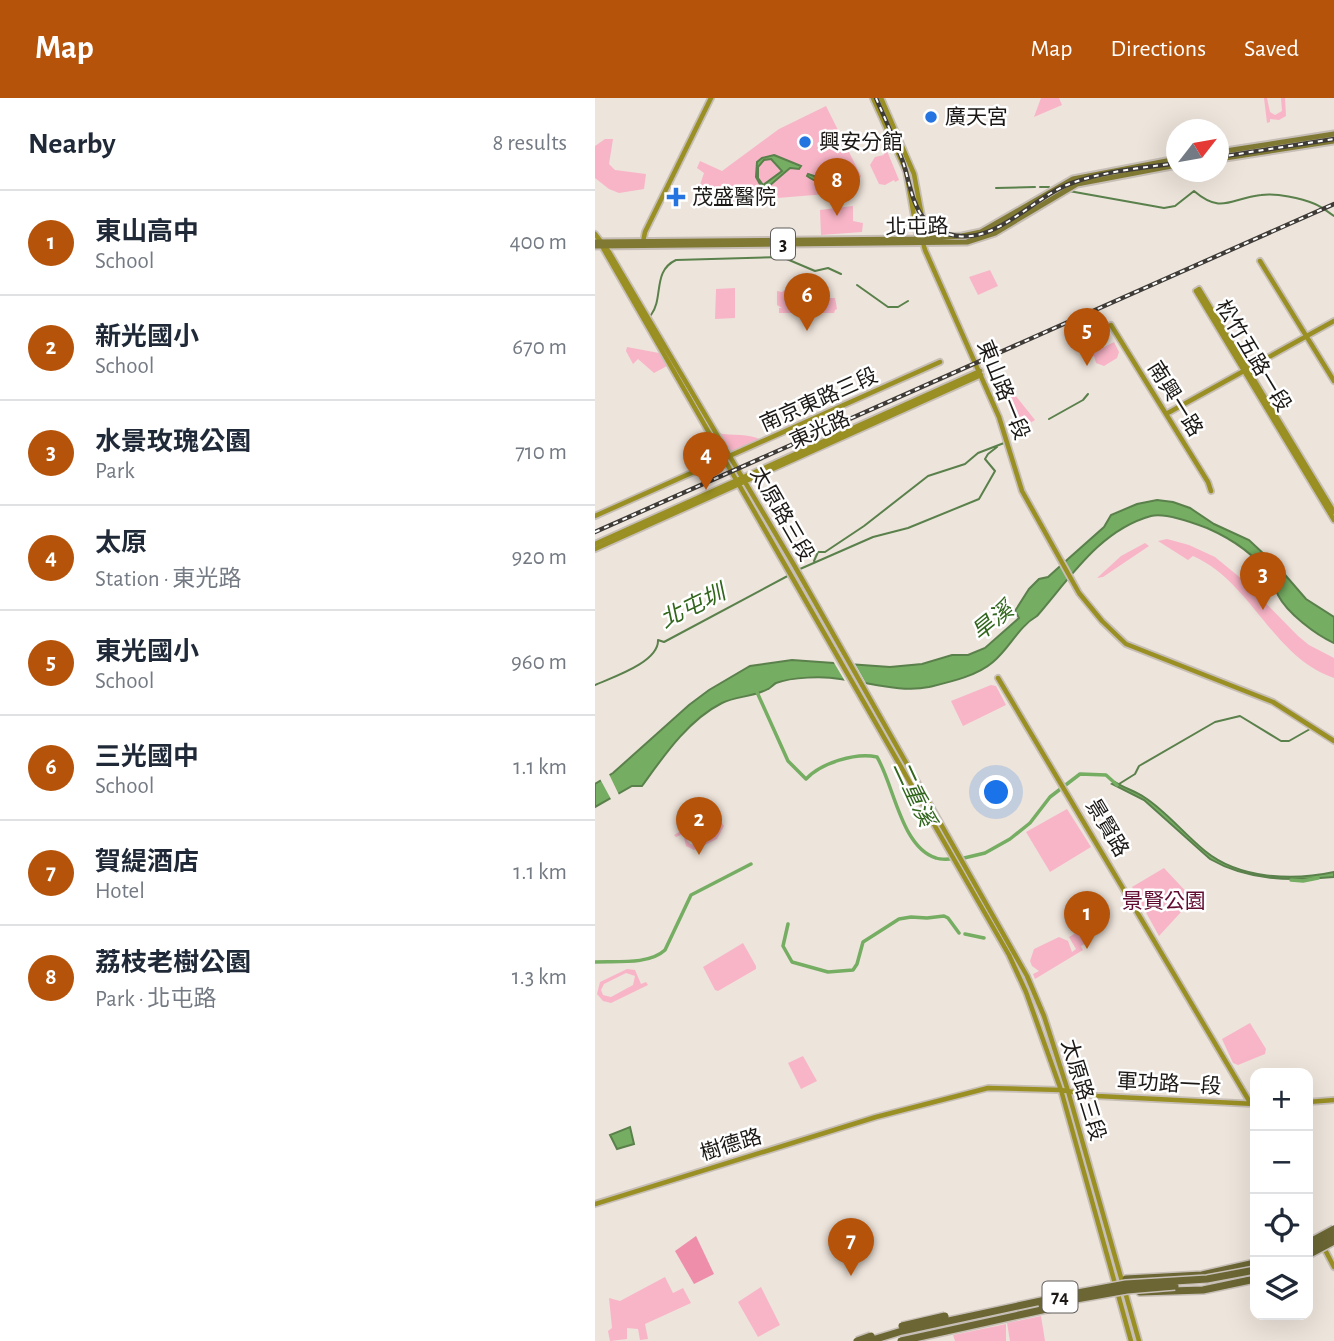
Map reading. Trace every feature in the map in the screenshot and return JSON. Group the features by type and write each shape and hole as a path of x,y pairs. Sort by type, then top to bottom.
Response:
{"highway":[{"path":"1313,1240 1334,1229"},
{"path":"1313,1246 1334,1235"},
{"path":"1313,1254 1334,1243"},
{"path":"1126,1279 1202,1275 1250,1264"},
{"name":"74","path":"869,1341 902,1331 1126,1284 1250,1275"},
{"name":"74","path":"884,1341 993,1315 1109,1292 1224,1281 1250,1275"},
{"path":"1140,1293 1203,1290 1250,1276"},
{"path":"857,1341 917,1322 1059,1292"},
{"path":"901,1341 1066,1305"}],"main road":[{"path":"1229,150 1334,134"},
{"path":"1229,157 1334,141"},
{"name":"北屯路","path":"598,244 967,242 985,237 1058,190 1089,174 1166,161"},
{"name":"北屯路","path":"1058,190 1086,181 1166,167"}],"street":[{"path":"643,243 645,232 711,98"},
{"path":"873,98 906,171 916,233 922,241"},
{"path":"881,98 913,174 924,232 922,241"},
{"name":"太原路三段","path":"595,234 598,244 609,252 650,321 1015,951 1036,996 1069,1091 1139,1341"},
{"name":"東山路一段","path":"922,241 1007,436 1021,491 1076,588 1102,621 1126,644 1273,702 1334,741"},
{"path":"1260,261 1334,380"},
{"name":"松竹五路一段","path":"1334,512 1246,369 1196,291 1199,289 1246,369 1334,520"},
{"path":"1166,414 1334,321"},
{"name":"南興一路","path":"1111,325 1211,491"},
{"name":"南京東路三段","path":"595,516 940,362"},
{"name":"東光路","path":"595,549 980,373"},
{"name":"太原路三段","path":"741,481 862,700 1009,955 1026,992 1062,1090 1131,1341"},
{"name":"東光路","path":"595,544 741,481"},
{"name":"景賢路","path":"998,678 1250,1099"},
{"name":"軍功路一段","path":"876,1117 988,1088 1062,1090 1097,1096 1250,1104"},
{"path":"1313,1102 1334,1100"},
{"name":"樹德路","path":"595,1204 876,1117"},
{"path":"1318,1235 1334,1267"},
{"path":"940,1315 950,1341"}],"green space":[{"path":"1041,98 1059,98 1062,105 1034,117"},
{"path":"1264,98 1267,98 1270,112 1275,115 1282,111 1281,98 1285,98 1286,116 1279,120 1270,119 1267,123"},
{"path":"826,106 861,176 851,192 705,204 696,197 704,173 697,168 700,161 722,171 779,129"},
{"path":"605,139 613,139 609,164 615,170 646,174 644,189 619,193 595,178 595,146"},
{"path":"885,146 899,180 885,185 879,184 870,165 875,157 884,155 881,148"},
{"path":"853,206 853,221 863,223 862,232 821,235 820,210"},
{"path":"990,270 998,286 978,295 969,277"},
{"path":"735,288 735,318 715,319 716,289"},
{"path":"787,288 815,288 822,299 819,309 823,309 826,298 835,298 837,309 834,313 779,313 779,308 782,308 777,305 777,291 782,292"},
{"path":"1114,342 1119,352 1117,358 1104,366 1096,363 1094,356 1088,359 1087,356"},
{"path":"627,347 659,353 667,366 654,373 638,359 633,364 626,351"},
{"path":"1015,395 1035,420 1020,429 1015,413 1005,399"},
{"path":"718,433 751,436 761,440 731,452"},
{"path":"1167,539 1189,545 1215,557 1243,580 1298,636 1334,658 1334,678 1313,668 1294,654 1231,583 1213,568 1193,556 1188,560 1158,541"},
{"path":"1145,543 1149,546 1103,577 1097,578 1121,556"},
{"path":"991,685 996,686 1006,705 963,726 951,701"},
{"path":"1067,809 1091,847 1050,872 1026,832"},
{"path":"717,810 719,814 715,817 724,826 717,839 694,850 686,846 683,834 676,837 674,835","holes":["709,819 718,825 717,834 699,846 690,844 687,840 687,832"]},
{"name":"景賢公園","path":"1164,868 1193,899 1159,936 1132,887"},
{"path":"1081,930 1088,942 1081,946 1083,950 1035,979 1033,974 1039,971 1030,961 1034,949 1059,937 1068,941 1072,952 1076,949 1069,937"},
{"path":"743,943 756,969 718,991 715,990 703,967"},
{"path":"627,969 635,970 641,984 646,982 648,985 611,1003 603,1001 597,994 600,982","holes":["626,973 635,976 633,985 611,997 603,995 601,990 604,984"]},
{"path":"1250,1023 1266,1049 1265,1054 1238,1065 1233,1063 1222,1039"},
{"path":"803,1056 817,1081 801,1089 788,1063"},
{"path":"665,1277 673,1293 683,1288 691,1303 645,1324 648,1339 640,1340 638,1329 627,1328 627,1339 610,1341 608,1331 612,1328 609,1298 620,1301"},
{"path":"761,1287 780,1325 758,1337 738,1302"},
{"path":"1041,1316 1045,1341 1010,1341 1007,1323"},
{"path":"1006,1324 1006,1341 955,1341 953,1335"}],"shaded area":[{"path":"774,155 801,166 799,169 790,168 768,187 761,186 756,177 757,162","holes":["771,159 782,171 763,185 758,178 758,167 764,160"]},
{"path":"808,174 820,178 830,174 842,175 839,181 826,183 815,181 807,176"},
{"path":"1157,500 1190,508 1214,524 1249,540 1280,569 1306,599 1334,617 1334,643 1319,635 1288,609 1278,595 1273,580 1242,547 1195,523 1171,517 1151,516 1116,532 1101,544 987,667 954,681 918,689 825,678 799,678 776,683 763,692 727,701 710,710 677,740 642,786 632,786 595,807 595,784 613,773 689,705 750,666 792,660 890,667 922,664 952,655 968,655 985,648 1019,618 1015,611 1029,589 1039,579 1048,577 1104,527 1111,515 1137,504"},
{"path":"1115,782 1141,795 1205,851 1234,867 1284,877 1334,872 1334,877 1270,878 1224,866 1210,859 1144,800 1112,784"},
{"path":"630,1127 634,1144 617,1149 610,1135"},
{"path":"696,1236 714,1274 694,1284 675,1251"}],"pier":[{"path":"833,661 854,662 868,687 846,683"},
{"path":"608,772 620,797 612,801 599,777"}],"waterway":[{"path":"996,188 1035,187"},
{"path":"1040,187 1049,187"},
{"path":"1069,191 1164,208 1175,206 1194,191 1220,204 1261,195 1281,195 1315,204 1334,216"},
{"path":"651,315 664,271 676,260 782,257 815,271 828,268 841,274"},
{"path":"857,285 888,307 898,307 908,301"},
{"path":"1049,419 1083,400 1088,394"},
{"name":"北屯圳","path":"814,561 818,552 825,552 864,526 928,476 965,464 978,453 1004,443"},
{"name":"北屯圳","path":"800,569 873,537 908,528 979,499 995,471 985,459 997,447"},
{"name":"北屯圳","path":"595,685 643,662 656,648 658,640 664,642 795,572"},
{"name":"二重溪","path":"756,690 788,761 806,779 820,768 839,760 859,756 877,757 906,829 914,842 924,852 936,858 953,859"},
{"path":"1119,784 1135,774 1139,766 1215,722 1240,716 1281,741 1289,741 1310,729"},
{"name":"二重溪","path":"960,859 985,853 1010,839 1030,823 1050,797 1080,774 1106,775 1117,785"},
{"path":"595,962 632,961 658,955 665,950 691,895 751,864"},
{"name":"二重溪","path":"1291,880 1318,878"},
{"path":"788,924 783,946 792,962 828,972 853,970 863,942 899,919 944,916 959,933"},
{"path":"965,934 984,938"}],"railway":[{"path":"876,98 900,154 918,210 931,225 948,234 965,236 997,228 1072,183 1124,170 1166,164"},
{"path":"1229,155 1334,139"},
{"path":"595,532 1334,204"}],"place":[{"name":"廣天宮","path":"931,117"},
{"name":"興安分館","path":"805,142"},
{"name":"茂盛醫院","path":"676,197"},
{"name":"荔枝老樹公園","path":"837,216"},
{"name":"三光國中","path":"807,331"},
{"name":"東光國小","path":"1087,366"},
{"name":"太原","path":"706,490"},
{"name":"水景玫瑰公園","path":"1263,610"},
{"name":"新光國小","path":"699,855"},
{"name":"東山高中","path":"1087,949"},
{"name":"賀緹酒店","path":"851,1276"}],"water label":[{"name":"旱溪","path":"993,622"}]}
